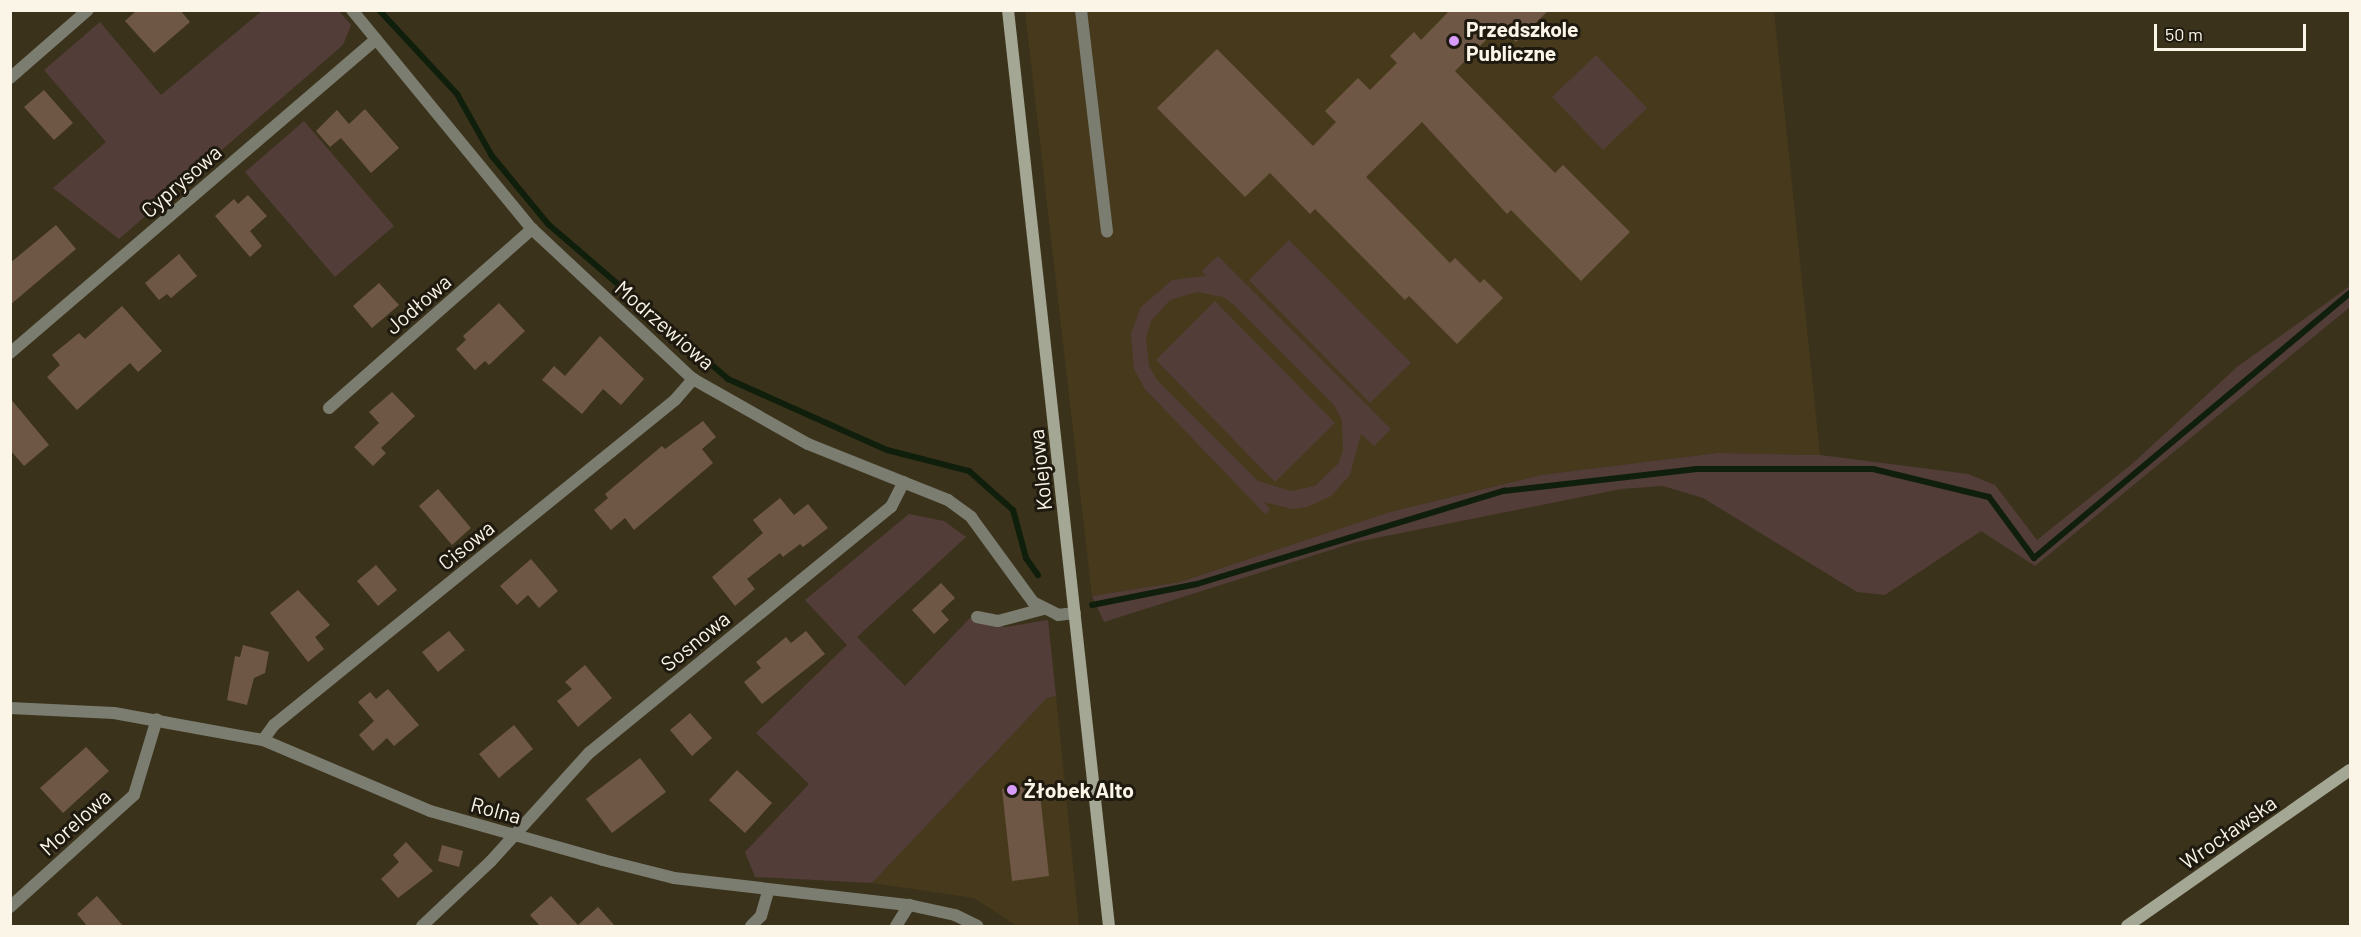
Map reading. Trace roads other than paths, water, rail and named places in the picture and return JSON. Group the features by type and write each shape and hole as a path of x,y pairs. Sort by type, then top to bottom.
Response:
{"street":[{"path":"10,78 88,10"},
{"name":"Modrzewiowa","path":"352,10 532,229 693,379 808,444 948,501 971,517 1029,596 1043,609"},
{"name":"Kolejowa","path":"1008,10 1108,927"},
{"path":"1081,10 1107,231"},
{"name":"Cyprysowa","path":"10,353 376,39"},
{"name":"Jodłowa","path":"329,408 532,229"},
{"name":"Cisowa","path":"263,741 274,725 675,400 693,379"},
{"name":"Sosnowa","path":"422,927 513,835 589,753 891,507 904,482"},
{"path":"977,617 998,621 1043,609 1058,615 1075,613"},
{"name":"Rolna","path":"10,708 114,712 263,741 430,811 674,878 768,891 909,905 955,915 978,927"},
{"name":"Morelowa","path":"10,907 134,795 157,719"},
{"name":"Wrocławska","path":"2127,927 2350,770"},
{"path":"751,927 761,916 768,891"},
{"path":"896,927 909,905"}],"waterway":[{"path":"379,10 457,94 492,156 548,224 728,379 887,450 969,471 1013,510 1026,558 1038,575"},
{"path":"1092,605 1197,584 1504,491 1697,469 1873,469 1989,497 2034,558 2350,293"}],"place":[{"name":"Przedszkole Publiczne","path":"1454,41"},
{"name":"Żłobek Alto","path":"1012,790"}]}
